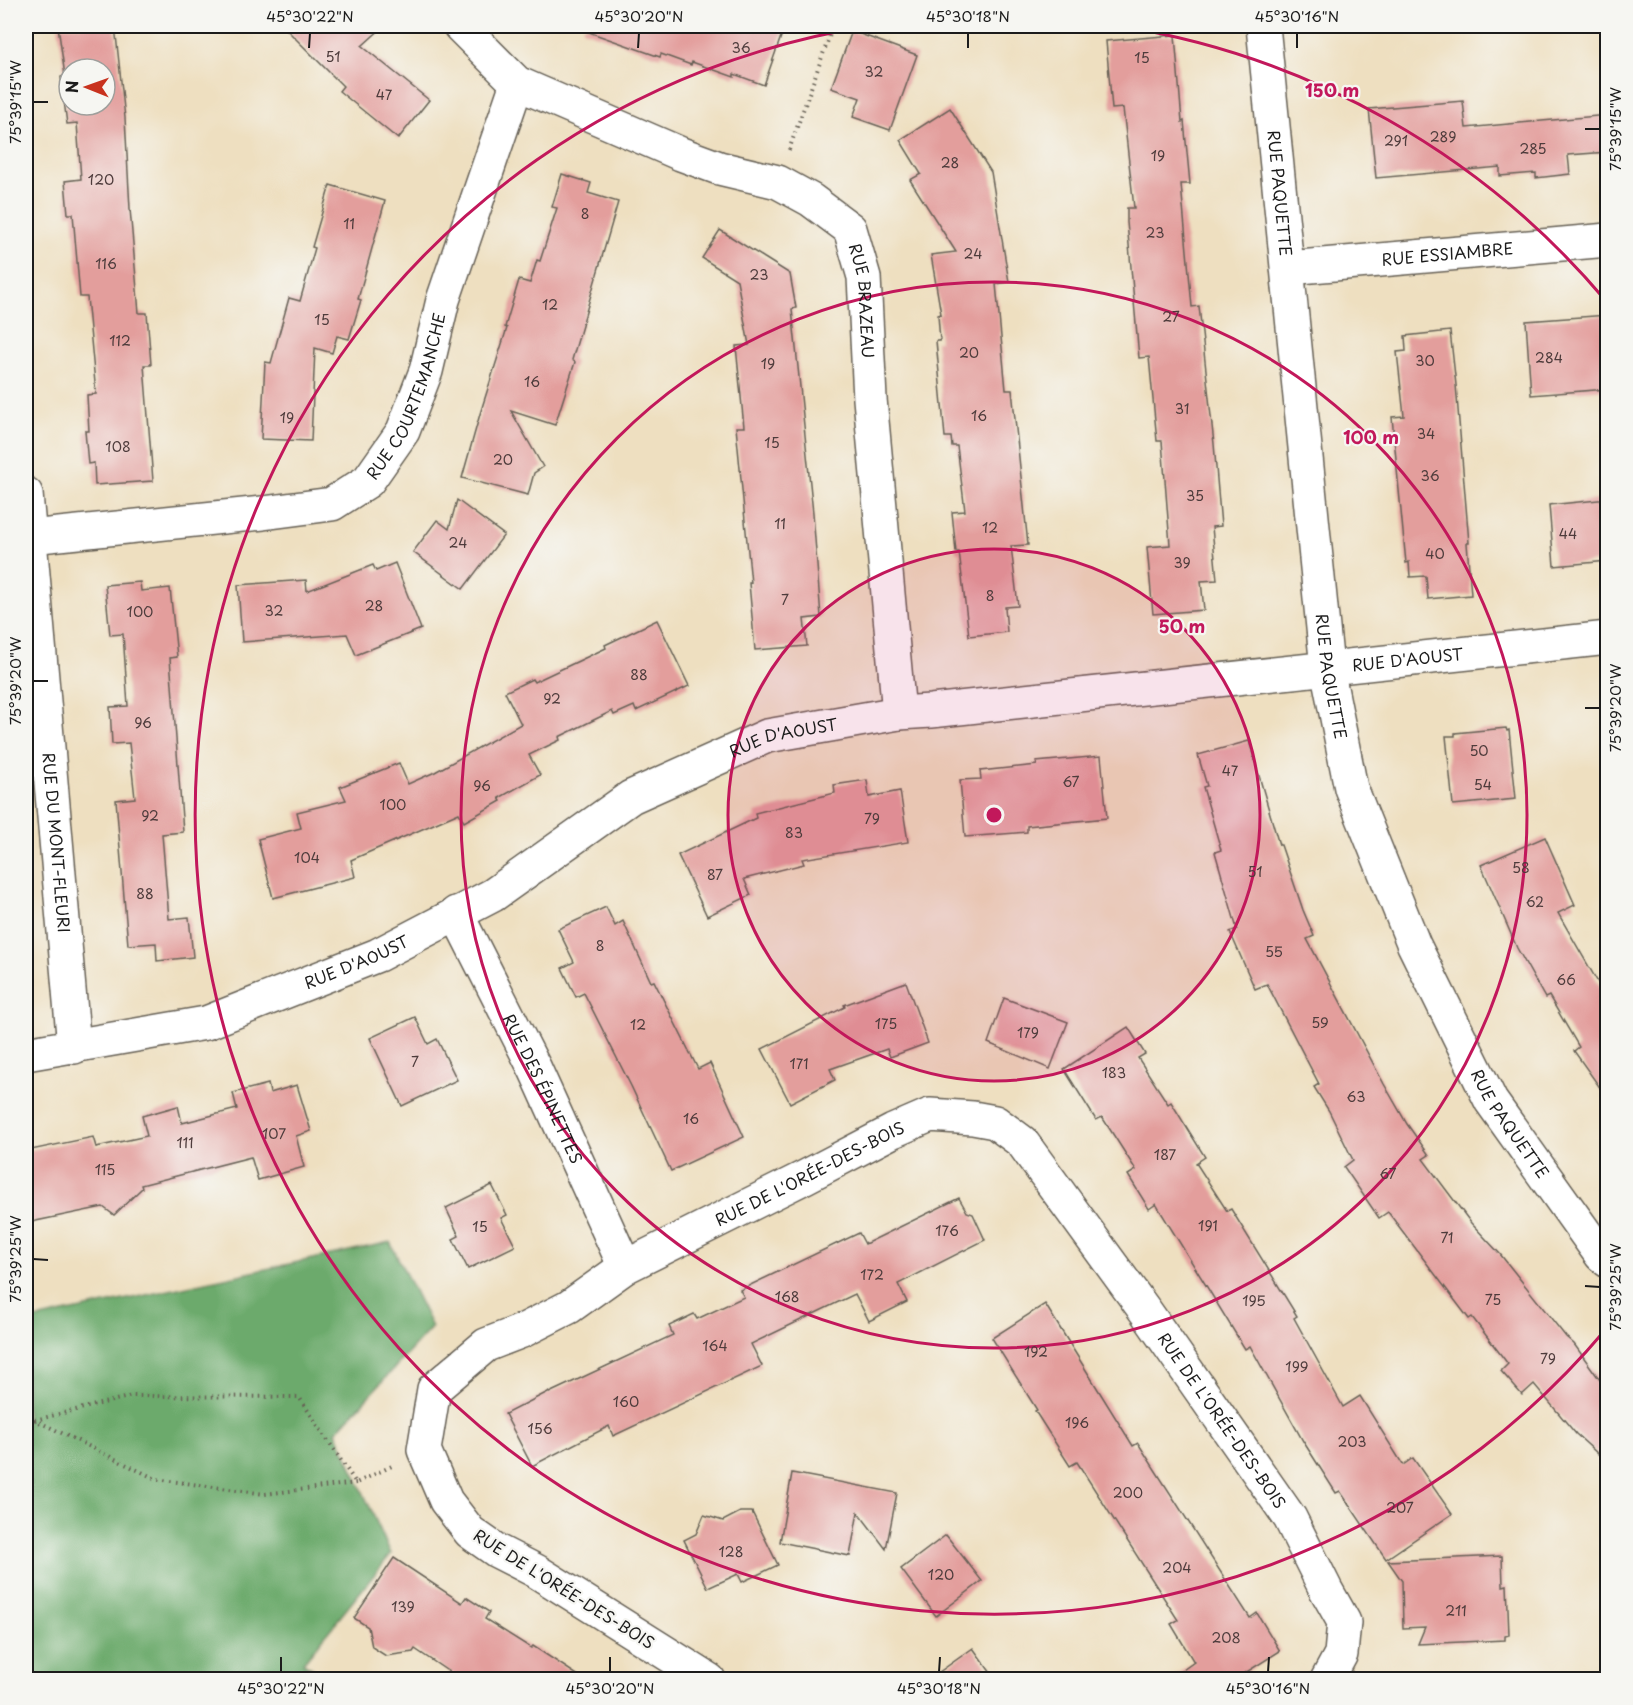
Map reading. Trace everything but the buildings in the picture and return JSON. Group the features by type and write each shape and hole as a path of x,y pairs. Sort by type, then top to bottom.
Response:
{"street":[{"name":"RUE BRAZEAU","path":"460,26 517,83 681,154 718,168 778,182 811,200 850,229 864,277 870,399 898,713"},
{"name":"RUE PAQUETTE","path":"1263,26 1327,668 1351,788 1413,945 1491,1101 1601,1255 1608,1261"},
{"name":"RUE COURTEMANCHE","path":"30,537 332,504 368,480 403,431 426,371 443,300 517,83"},
{"name":"RUE ESSIAMBRE","path":"1288,268 1608,240"},
{"name":"RUE DU MONT-FLEURI","path":"26,494 74,1047"},
{"name":"RUE D'AOUST","path":"26,1054 207,1023 378,955 492,895 631,797 767,736 898,713 1608,638"},
{"name":"RUE DES ÉPINETTES","path":"456,913 534,1069 625,1267"},
{"name":"RUE DE L'ORÉE-DES-BOIS","path":"709,1680 536,1571 497,1551 470,1532 446,1501 424,1450 434,1389 486,1345 522,1331 569,1307 625,1267 893,1131 930,1115 994,1122 1022,1142 1152,1322 1290,1518 1344,1622 1341,1654 1328,1680"}],"path":[{"path":"778,182 833,26"},
{"path":"356,1483 299,1397 132,1396 35,1420 156,1479 265,1494 356,1483 424,1450"}],"green space":[{"path":"390,1242 432,1327 336,1432 391,1554 303,1663 329,1679 26,1679 26,1321"}]}
